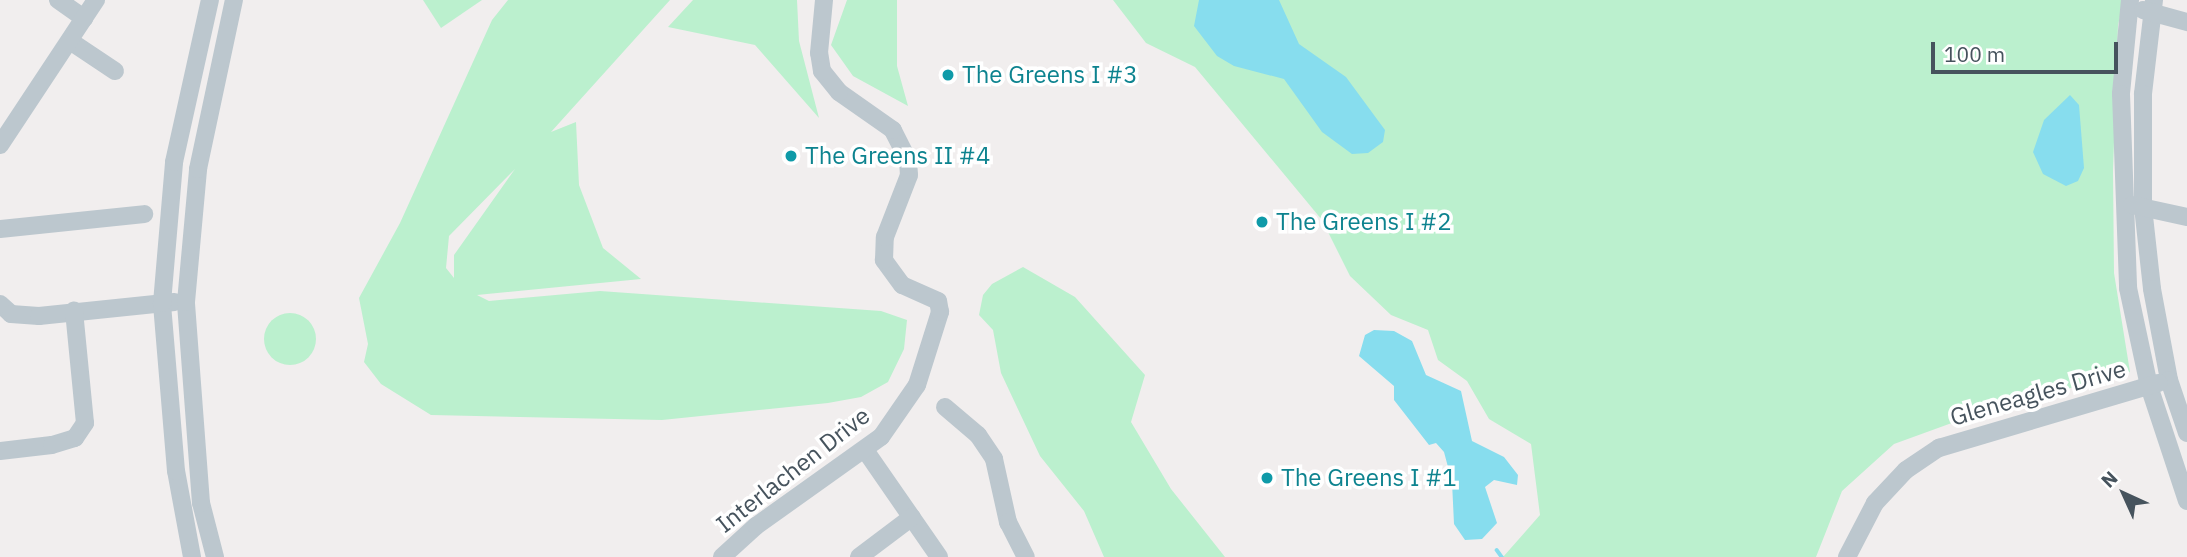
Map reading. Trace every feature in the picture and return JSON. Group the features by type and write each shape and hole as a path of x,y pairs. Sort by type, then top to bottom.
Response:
{"street":[{"path":"58,0 84,18"},
{"path":"1,141 96,0"},
{"path":"192,557 176,471 162,303 174,162 210,0"},
{"path":"215,557 201,503 186,302 198,169 234,0"},
{"name":"Interlachen Drive","path":"722,557 756,526 865,450 889,428 910,398 940,313 938,302 902,285 884,260 885,237 909,175 908,160 893,130 839,92 822,71 819,53 824,0"},
{"path":"2187,22 2153,6 2130,3 2121,94 2122,204 2128,288 2149,386 2187,501"},
{"path":"2153,6 2143,94 2143,206 2152,289 2169,380 2187,433"},
{"path":"70,41 116,71"},
{"path":"2122,204 2143,206 2187,217"},
{"path":"0,229 144,214"},
{"path":"0,304 11,314 186,302"},
{"path":"0,451 64,442 75,438 85,423 74,311"},
{"name":"Gleneagles Drive","path":"1847,557 1875,503 1906,470 1939,447 2169,380"},
{"path":"945,407 978,435 994,459 1008,522 1026,557"},
{"path":"865,450 939,557"},
{"path":"859,557 912,517"}],"green space":[{"path":"423,0 482,0 441,28"},
{"path":"508,0 670,0 551,132 576,122 579,185 603,248 641,279 477,295 489,301 600,291 881,311 907,320 904,349 888,382 861,397 828,403 662,420 431,415 381,384 364,362 368,344 359,298 400,223 492,20","holes":["515,169 454,255 454,278 446,268 449,236"]},
{"path":"693,0 797,0 799,41 819,118 755,45 668,27"},
{"path":"847,0 897,0 897,66 908,106 853,76 831,45"},
{"path":"1113,0 2124,0 2118,25 2113,171 2114,273 2130,372 1982,412 1894,444 1842,491 1816,557 1503,557 1540,515 1531,444 1489,419 1467,381 1438,360 1428,330 1391,315 1350,276 1322,220 1195,67 1146,43"},
{"path":"1023,267 1075,297 1145,375 1131,422 1171,489 1225,557 1104,557 1084,511 1040,456 1001,373 993,330 979,315 983,295 992,284"},
{"path":"290,313 300,315 308,321 314,329 314,349 308,357 300,363 290,365 280,363 272,357 266,349 264,339 266,329 272,321 280,315"}],"water":[{"path":"1199,0 1279,0 1299,44 1346,77 1385,130 1383,142 1368,153 1352,154 1322,132 1284,79 1234,66 1217,56 1194,26"},
{"path":"2070,95 2079,105 2084,168 2078,181 2066,186 2043,174 2033,152 2044,120"},
{"path":"1374,330 1394,331 1412,341 1426,375 1461,391 1472,441 1504,457 1518,475 1517,485 1494,480 1485,487 1497,523 1482,539 1465,540 1454,524 1452,482 1444,452 1436,443 1429,445 1394,400 1394,386 1359,356 1365,335"}],"waterway":[{"path":"1497,550 1502,557"}],"place":[{"name":"The Greens I #3","path":"948,75"},
{"name":"The Greens II #4","path":"791,156"},
{"name":"The Greens I #2","path":"1262,222"},
{"name":"The Greens I #1","path":"1267,478"}]}
